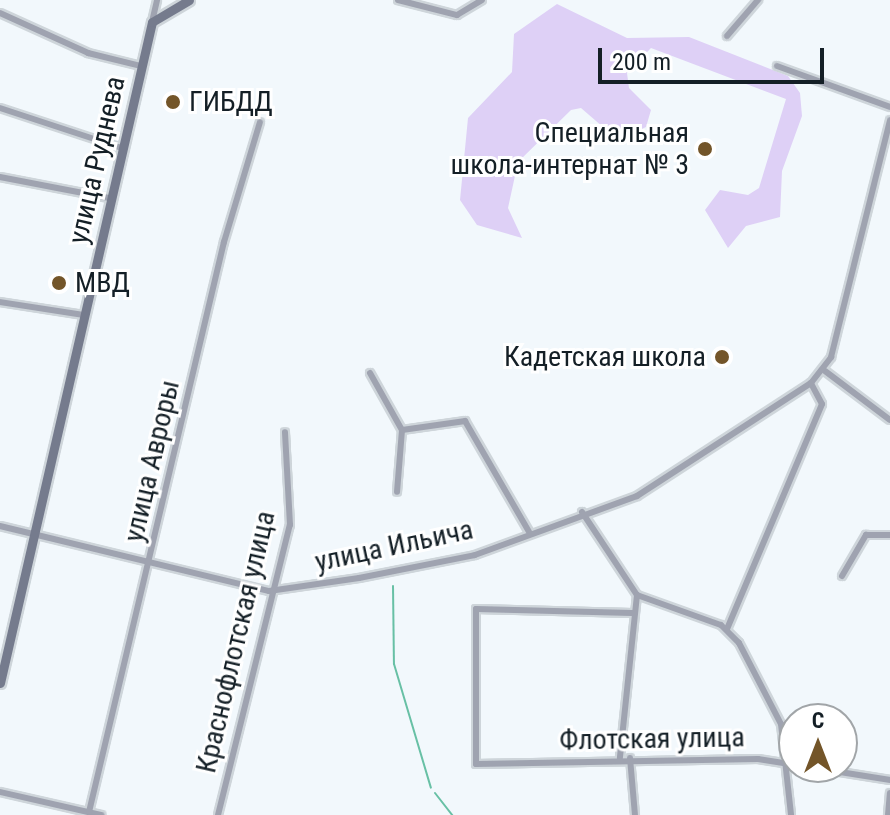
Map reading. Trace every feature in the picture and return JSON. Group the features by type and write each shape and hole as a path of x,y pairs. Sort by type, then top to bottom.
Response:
{"main road":[{"path":"152,22 189,0"},
{"name":"улица Руднева","path":"0,683 109,198 152,22"}],"street":[{"path":"152,22 157,0"},
{"path":"398,0 457,15 482,0"},
{"path":"727,36 758,0"},
{"path":"0,13 88,53 141,66"},
{"path":"777,66 890,107"},
{"path":"0,108 122,148"},
{"path":"890,120 825,371 890,420"},
{"name":"улица Авроры","path":"89,812 150,565 224,242 260,122"},
{"path":"0,177 109,198"},
{"path":"0,302 84,315"},
{"name":"улица Ильича","path":"0,526 150,565 269,591 450,561 655,486 825,371"},
{"path":"370,373 402,430 397,492"},
{"path":"727,629 822,404 811,383"},
{"path":"402,430 465,421 529,532"},
{"name":"Краснофлотская улица","path":"218,815 269,591 290,525 285,432"},
{"path":"582,512 637,595 727,629 770,697 778,726"},
{"path":"842,576 866,535 890,535"},
{"path":"620,758 632,613 637,595"},
{"name":"Флотская улица","path":"632,613 476,609 474,750 482,767 620,758 758,759 778,764"},
{"path":"630,758 635,815"},
{"name":"Флотская улица","path":"858,776 890,780"},
{"path":"790,783 791,815"},
{"path":"0,792 101,815"},
{"path":"888,815 890,793"}],"shaded area":[{"path":"557,4 627,38 689,37 788,76 800,93 802,116 782,171 780,217 746,226 728,248 705,210 720,190 748,195 759,188 786,99 651,48 627,73 629,88 651,110 646,127 618,140 581,108 571,110 518,162 508,208 522,238 477,225 460,200 468,118 512,72 514,34"}],"waterway":[{"path":"393,586 394,664 431,788"},
{"path":"435,793 452,815"}],"place":[{"name":"ГИБДД","path":"173,102"},
{"name":"Специальная школа-интернат № 3","path":"705,149"},
{"name":"МВД","path":"59,283"},
{"name":"Кадетская школа","path":"722,357"}]}
